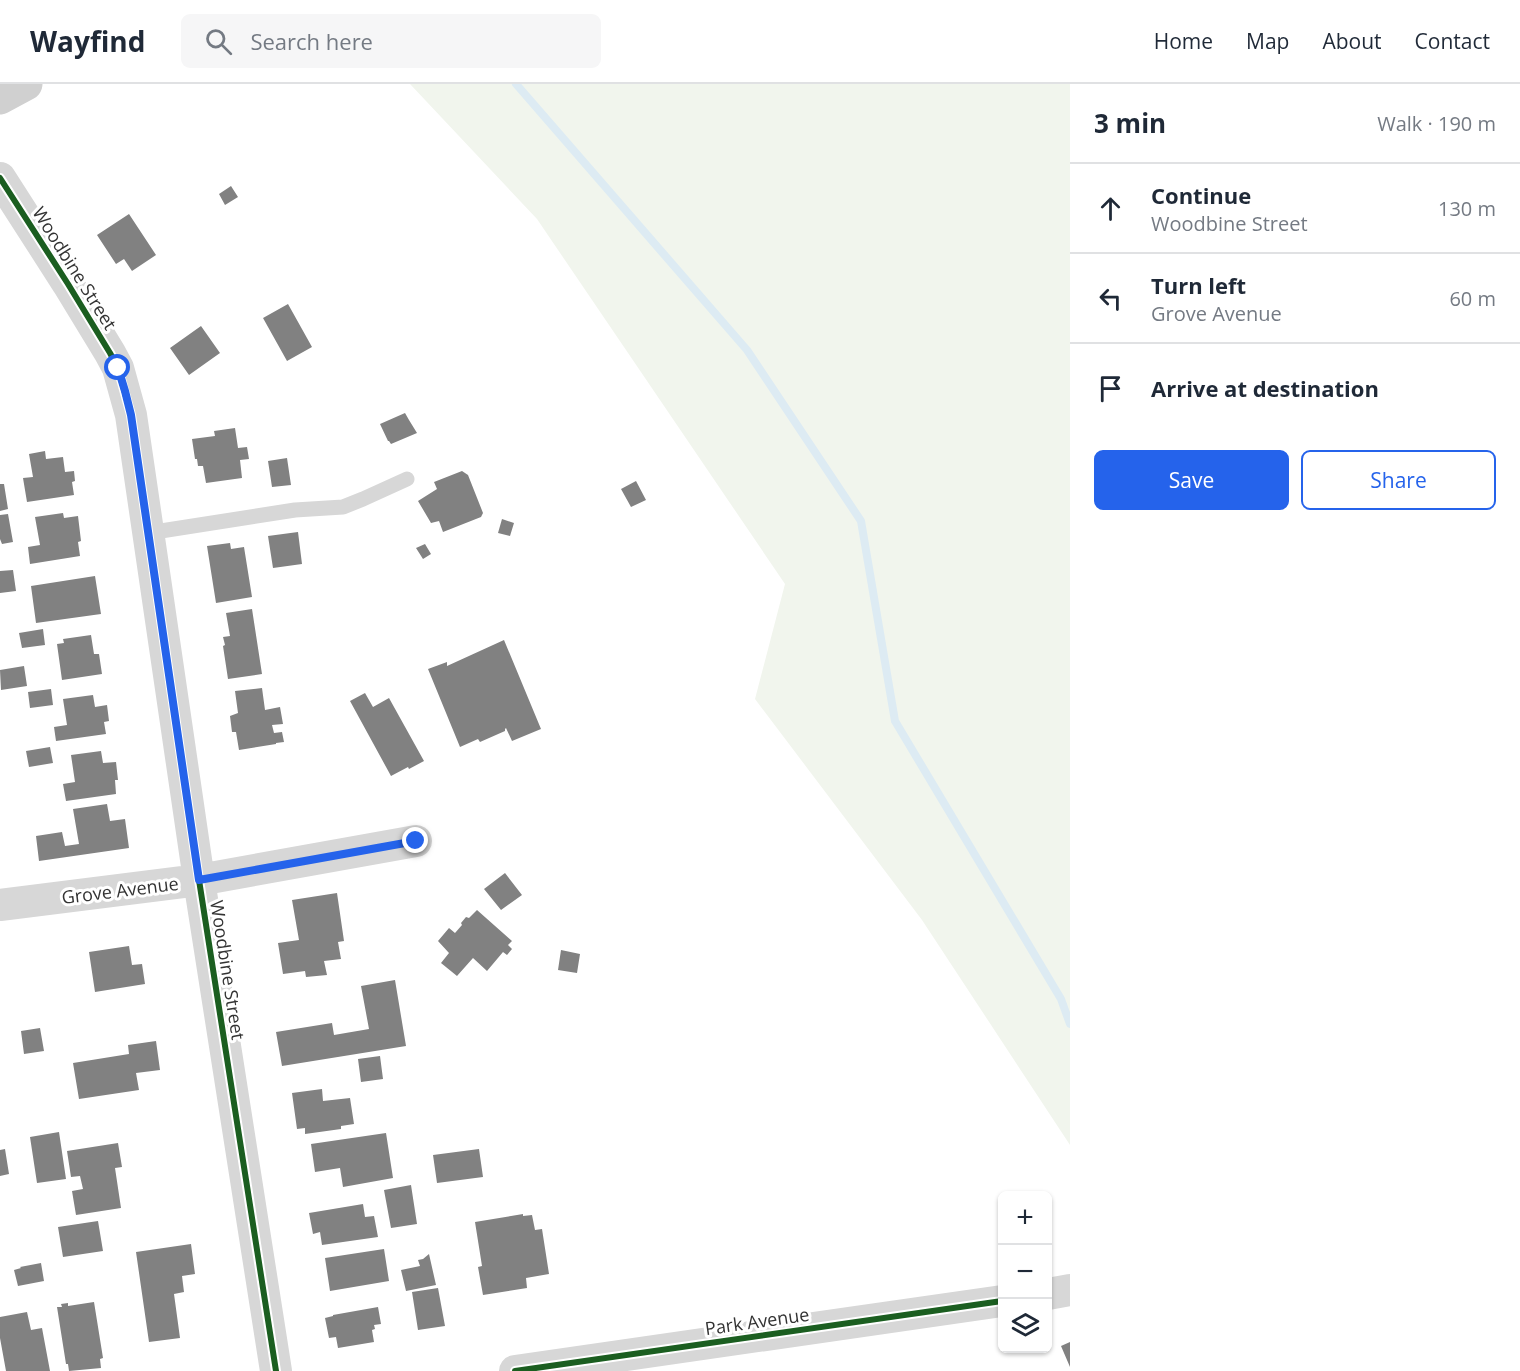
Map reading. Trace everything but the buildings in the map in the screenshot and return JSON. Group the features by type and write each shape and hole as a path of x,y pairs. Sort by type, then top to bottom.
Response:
{"street":[{"path":"0,98 26,84"},
{"name":"Woodbine Street","path":"0,178 74,293 118,368 131,415 199,880 276,1371"},
{"name":"Grove Avenue","path":"0,905 199,880 416,841"},
{"path":"1052,1293 1070,1290"},
{"name":"Park Avenue","path":"515,1371 998,1302"}],"lane":[{"path":"148,533 295,510 343,507 407,478"}],"shaded area":[{"path":"410,84 1070,84 1070,1145 922,920 755,699 785,584 537,219"}],"waterway":[{"path":"516,84 747,350 861,521 895,721 1061,999 1070,1024"}],"cycle path":[{"path":"0,178 110,353 118,368 131,415 199,880 276,1371"},
{"path":"515,1371 998,1302"}],"route":[{"path":"118,368 131,415 199,880 416,841"}]}
